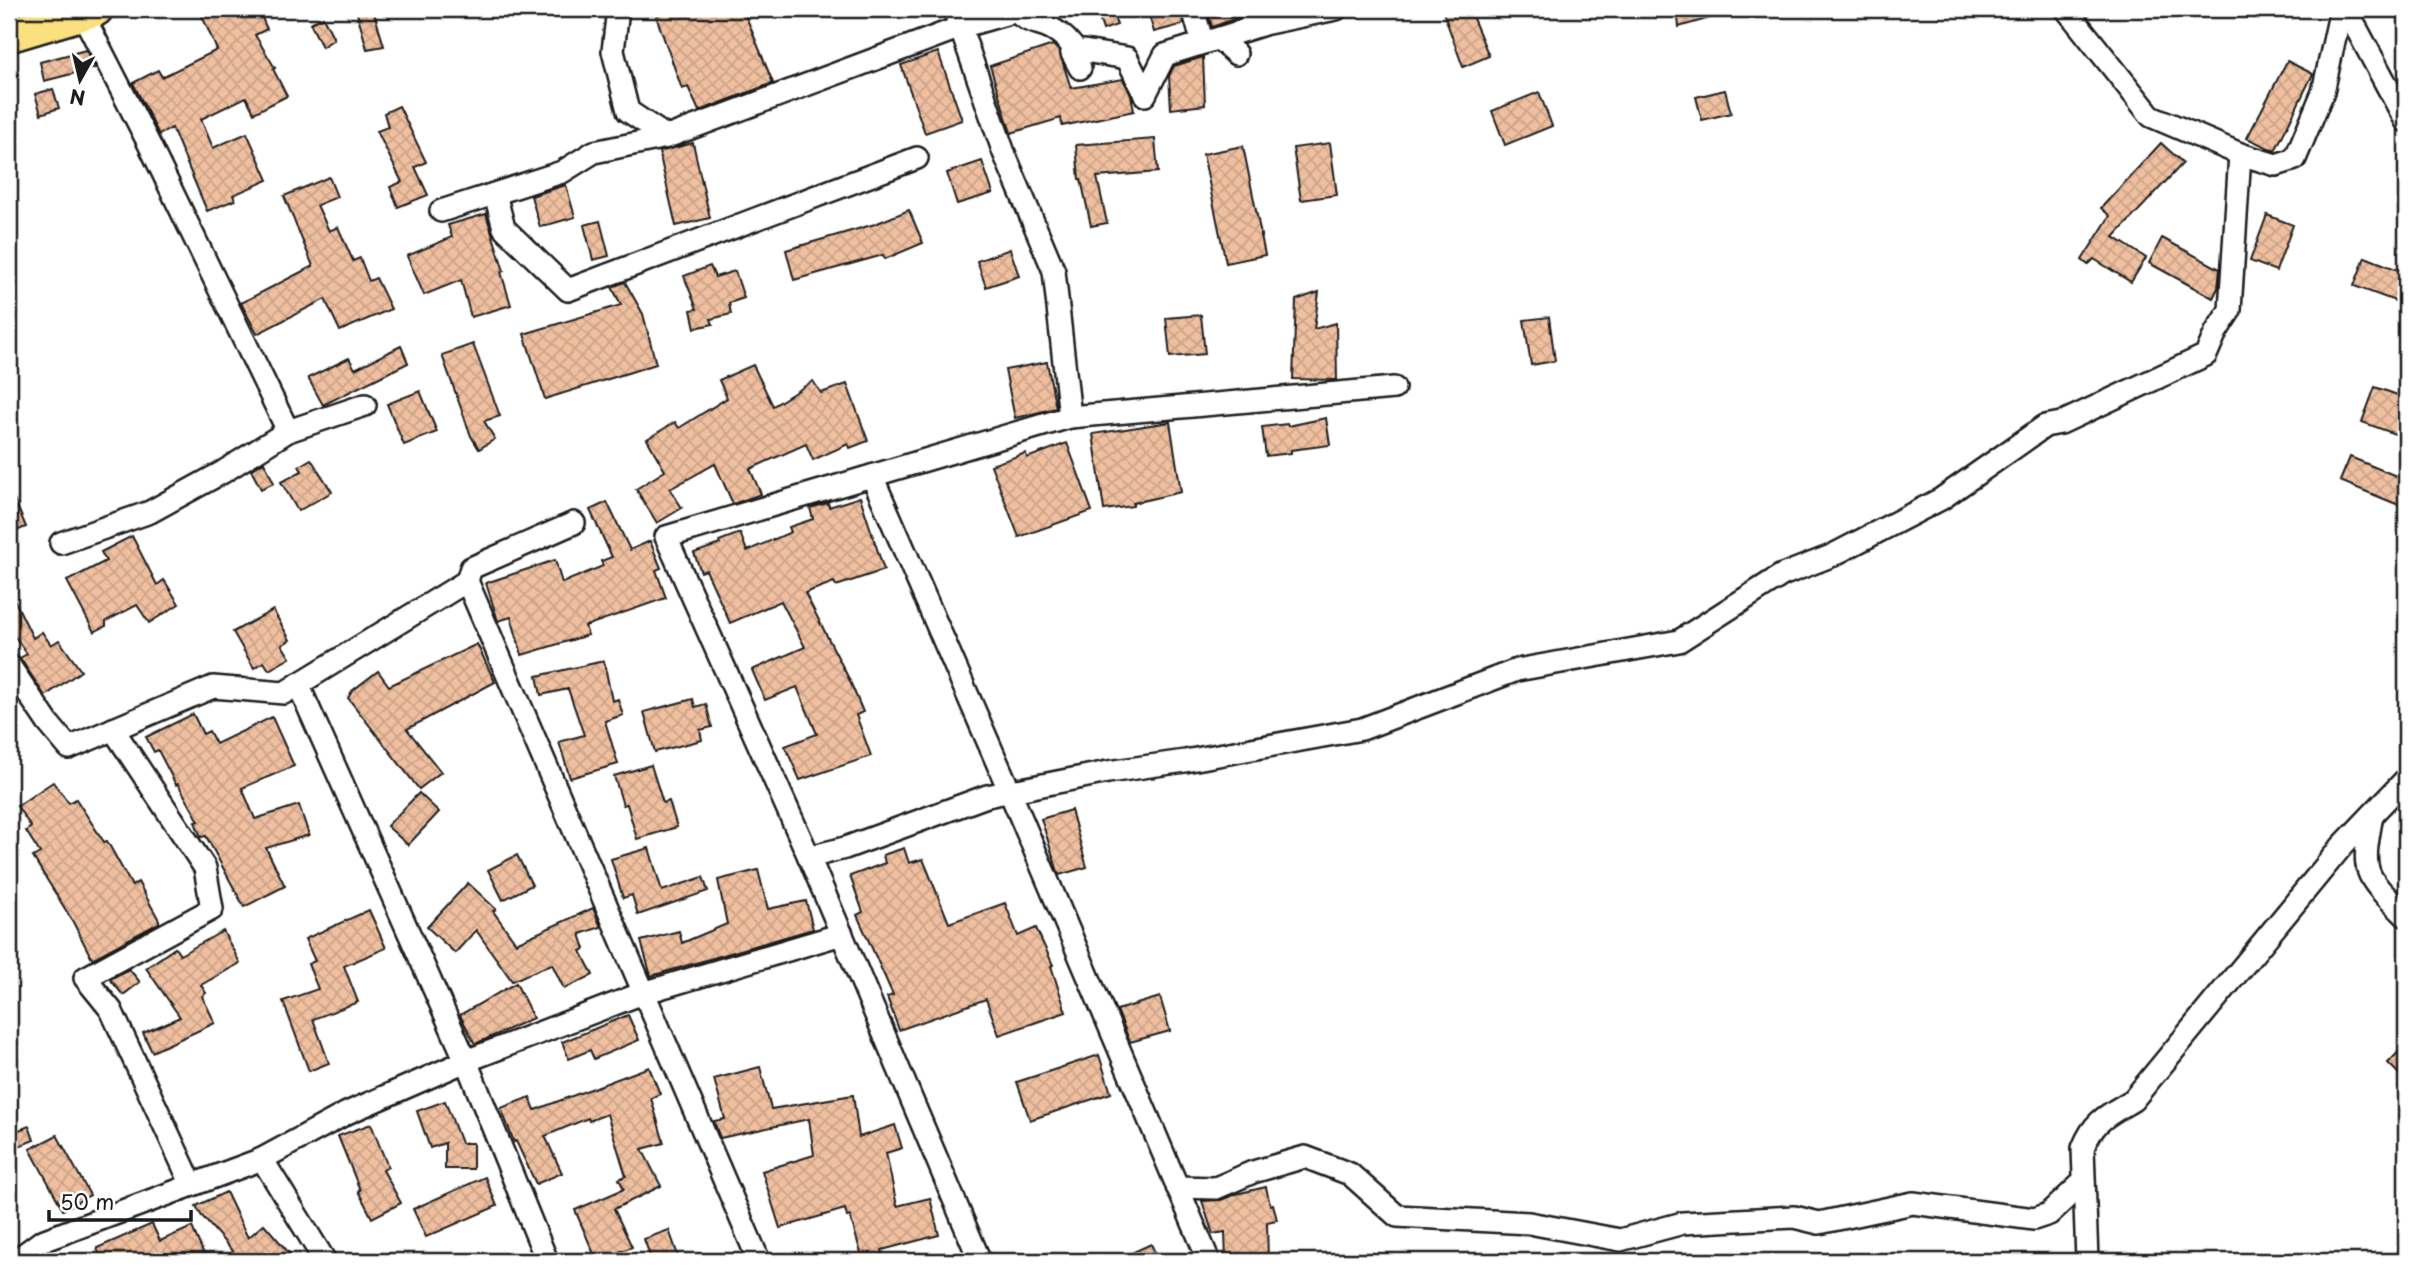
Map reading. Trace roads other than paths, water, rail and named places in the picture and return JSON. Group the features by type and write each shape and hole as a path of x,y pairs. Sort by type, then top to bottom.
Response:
{"main road":[{"path":"9,14 25,9"},
{"path":"9,35 89,11"}],"street":[{"path":"618,9 613,51 628,111 667,137"},
{"path":"1193,9 1201,45"},
{"path":"2066,9 2151,116 2240,154 2276,165 2295,159 2323,92 2344,9"},
{"path":"2344,9 2406,121"},
{"path":"441,211 562,172 594,152 667,137 958,18 1020,10 1021,17 1050,27 1066,38 1073,47 1076,61 1084,51 1127,58 1144,94 1165,54 1201,45 1264,17 1326,10"},
{"path":"89,11 148,142 288,431"},
{"path":"958,18 1004,153 1054,271 1070,417"},
{"path":"1163,44 1201,45 1236,54"},
{"path":"809,857 845,848 987,796 1108,772 1362,729 1517,670 1679,641 1782,575 1831,556 1941,499 2045,426 2061,423 2206,355 2216,331 2230,310 2240,154"},
{"path":"495,194 504,228 568,290 917,158"},
{"path":"980,1261 809,857 666,537 1070,417 1394,388"},
{"path":"61,543 150,512 223,472 288,431 365,405"},
{"path":"872,476 1010,792 1209,1261"},
{"path":"574,523 471,568 467,581 759,1261"},
{"path":"9,664 48,723 69,748 213,687 284,692 467,581"},
{"path":"299,684 466,1061 547,1261"},
{"path":"113,729 205,868 212,909 85,978 111,1010 192,1185"},
{"path":"2087,1261 2083,1148 2089,1132 2107,1115 2133,1100 2342,846 2406,779"},
{"path":"2372,815 2365,856 2367,870 2379,889 2406,916"},
{"path":"15,1261 42,1241 262,1158 347,1113 466,1061 643,993 842,934"},
{"path":"1177,1187 1216,1188 1253,1172 1305,1157 1350,1174 1397,1216 1529,1223 1620,1240 1683,1223 1794,1217 1819,1223 1913,1203 2034,1219 2049,1214 2084,1181"},
{"path":"262,1158 325,1261"}]}
